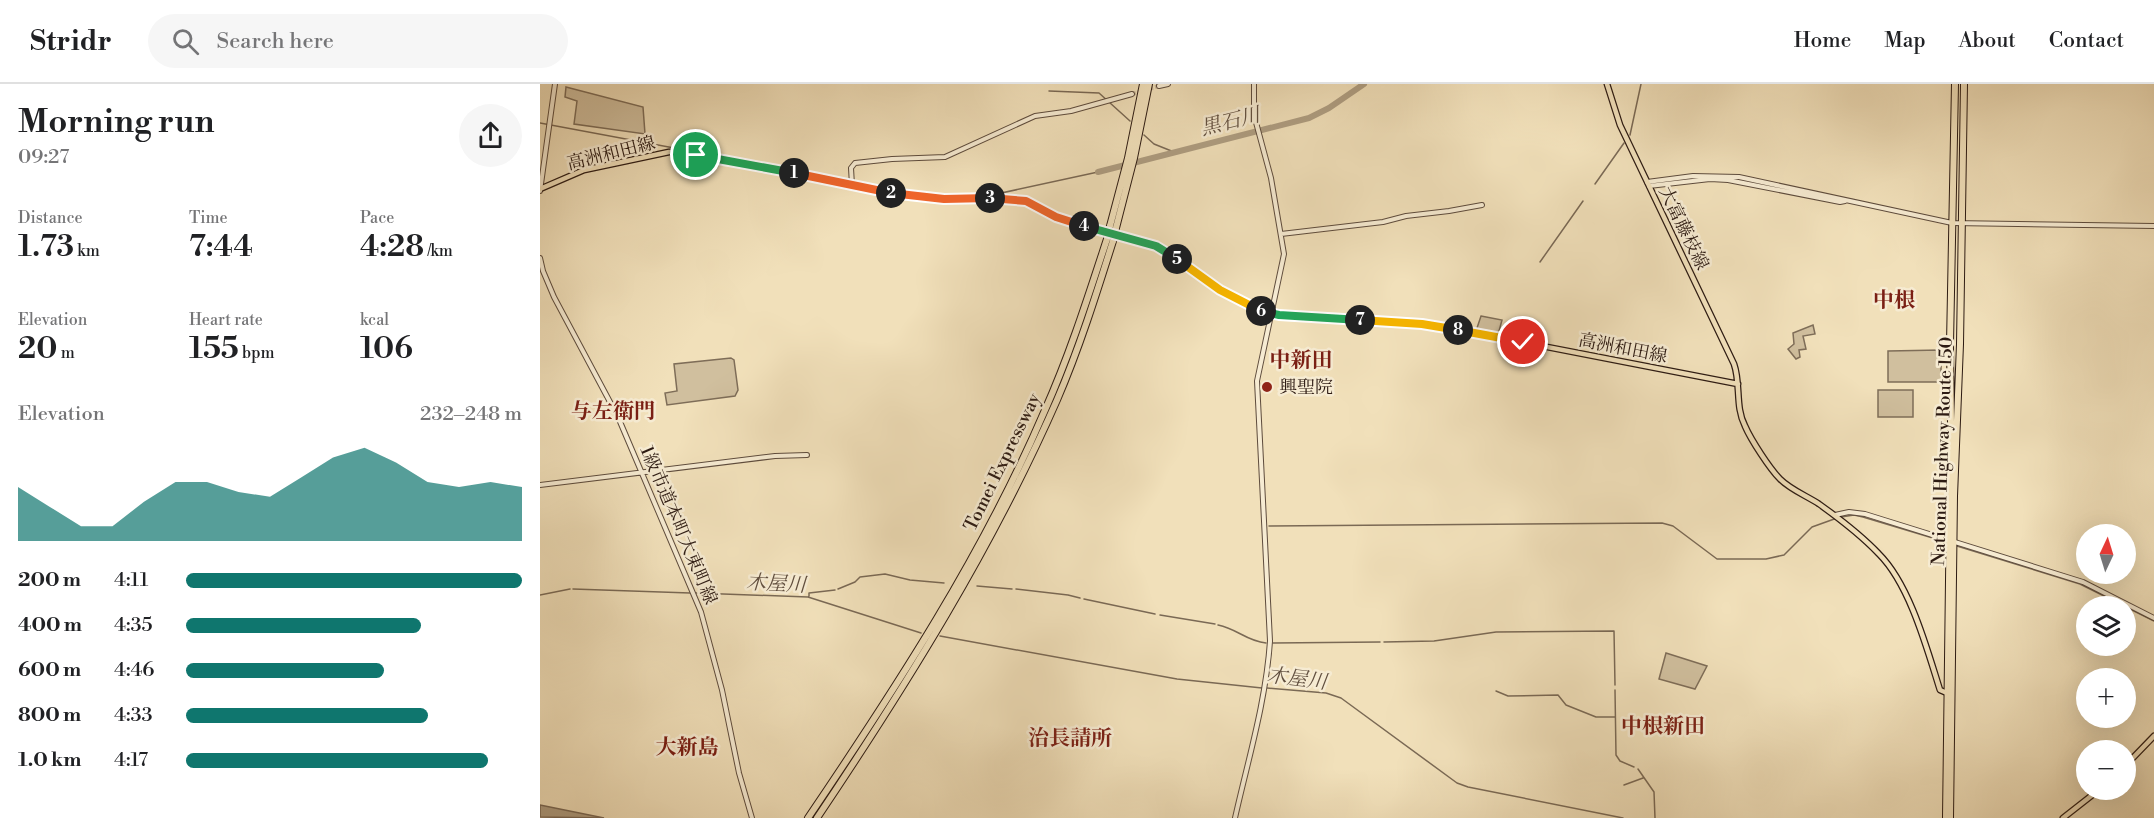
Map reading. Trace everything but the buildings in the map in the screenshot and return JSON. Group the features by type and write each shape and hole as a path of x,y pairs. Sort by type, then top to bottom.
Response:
{"highway":[{"name":"Tomei Expressway","path":"808,818 905,671 947,602 1000,507 1060,376 1110,240 1110,226 1125,169 1131,158 1143,84"},
{"name":"Tomei Expressway","path":"817,818 911,674 967,581 1006,510 1040,439 1070,367 1110,240 1149,84"},
{"name":"National Highway Route 150","path":"1948,818 1955,84"},
{"name":"National Highway Route 150","path":"1948,818 1947,693 1962,223 1964,84"}],"main road":[{"name":"大富藤枝線","path":"1607,84 1616,116 1734,364 1738,384"},
{"name":"高洲和田線","path":"540,190 584,170 669,152 682,152 922,197 1003,198 1026,201 1065,220 1156,246 1220,290 1248,306 1271,313 1434,325 1738,384"},
{"path":"1738,384 1741,416 1745,428 1781,480 1837,517 1879,554 1890,567 1921,632 1940,690 1947,693"},
{"path":"2136,755 2154,736"},
{"path":"2063,818 2086,800"}],"street":[{"path":"540,190 555,84"},
{"path":"1159,86 1168,84"},
{"path":"1235,818 1264,688 1270,641 1257,381 1284,260 1271,178 1253,106 1254,84"},
{"path":"852,185 851,168 855,163 945,157 1035,116 1071,111 1132,94"},
{"path":"1648,184 1693,176 1724,176 1811,191 1845,201 1952,223 2154,226"},
{"path":"1281,234 1396,220 1406,216 1482,205"},
{"name":"1級市道本町大東町線","path":"540,258 541,268 554,297 618,417 701,612 724,699 739,773 752,818"},
{"path":"540,485 775,456 807,455"},
{"path":"1837,517 1849,512 1865,514 1952,540 2083,582 2154,618"}],"shaded area":[{"path":"566,87 643,107 645,134 574,124 577,101 565,97"},
{"path":"1481,316 1502,320 1498,335 1476,331"},
{"path":"1813,325 1815,334 1803,336 1806,349 1799,350 1800,357 1796,359 1788,349 1794,344 1793,333"},
{"path":"1941,350 1941,382 1888,382 1888,351"},
{"path":"731,358 734,360 738,390 735,396 667,405 665,393 677,391 674,364"},
{"path":"1878,390 1913,390 1913,417 1878,417"},
{"path":"1666,653 1707,666 1695,689 1659,679"},
{"path":"540,805 604,818 540,817"}],"waterway":[{"name":"黒石川","path":"1098,172 1309,118 1329,108 1364,84"},
{"path":"1630,135 1641,84"},
{"path":"1049,91 1099,93 1130,121"},
{"path":"540,123 910,192 952,196 992,195 1098,172"},
{"path":"1144,135 1154,144 1174,152"},
{"path":"1595,184 1624,143"},
{"path":"1540,262 1583,201"},
{"path":"1841,517 1854,515 1863,517 1946,542"},
{"path":"1269,526 1662,523 1673,526 1717,559 1766,559 1784,555 1812,527 1837,518"},
{"path":"1957,546 2080,584 2104,596"},
{"path":"838,589 855,582 860,577 885,574 910,580 944,583"},
{"path":"977,586 1012,589"},
{"name":"木屋川","path":"540,595 570,589"},
{"name":"木屋川","path":"573,589 690,593"},
{"path":"1016,589 1080,598"},
{"path":"809,596 809,593 835,590"},
{"name":"木屋川","path":"696,593 808,597 921,633"},
{"path":"1084,599 1155,614"},
{"path":"2136,612 2154,621"},
{"path":"1160,615 1215,624"},
{"path":"1218,625 1266,643"},
{"path":"1384,642 1434,641 1496,632 1614,631 1615,685"},
{"name":"木屋川","path":"940,636 1177,679 1262,688"},
{"path":"1273,643 1380,642"},
{"name":"木屋川","path":"1267,688 1326,693 1341,698 1457,783 1623,818"},
{"path":"1615,690 1616,755 1620,761 1634,767"},
{"path":"1496,691 1508,696 1558,695 1566,705 1596,717 1615,717"},
{"path":"1638,769 1654,792 1655,818"},
{"path":"1624,785 1643,778"}],"tunnel":[{"path":"1132,94 1159,86"}],"place":[{"name":"興聖院","path":"1267,387"}],"district":[{"name":"中根","path":"1894,300"},
{"name":"中新田","path":"1301,360"},
{"name":"与左衛門","path":"613,411"},
{"name":"中根新田","path":"1663,726"},
{"name":"治長請所","path":"1070,738"},
{"name":"大新島","path":"687,747"}],"route":[{"path":"696,155 910,196 944,199 1019,199 1065,220 1156,246 1220,290 1261,311 1279,315 1434,325 1523,342"}]}
